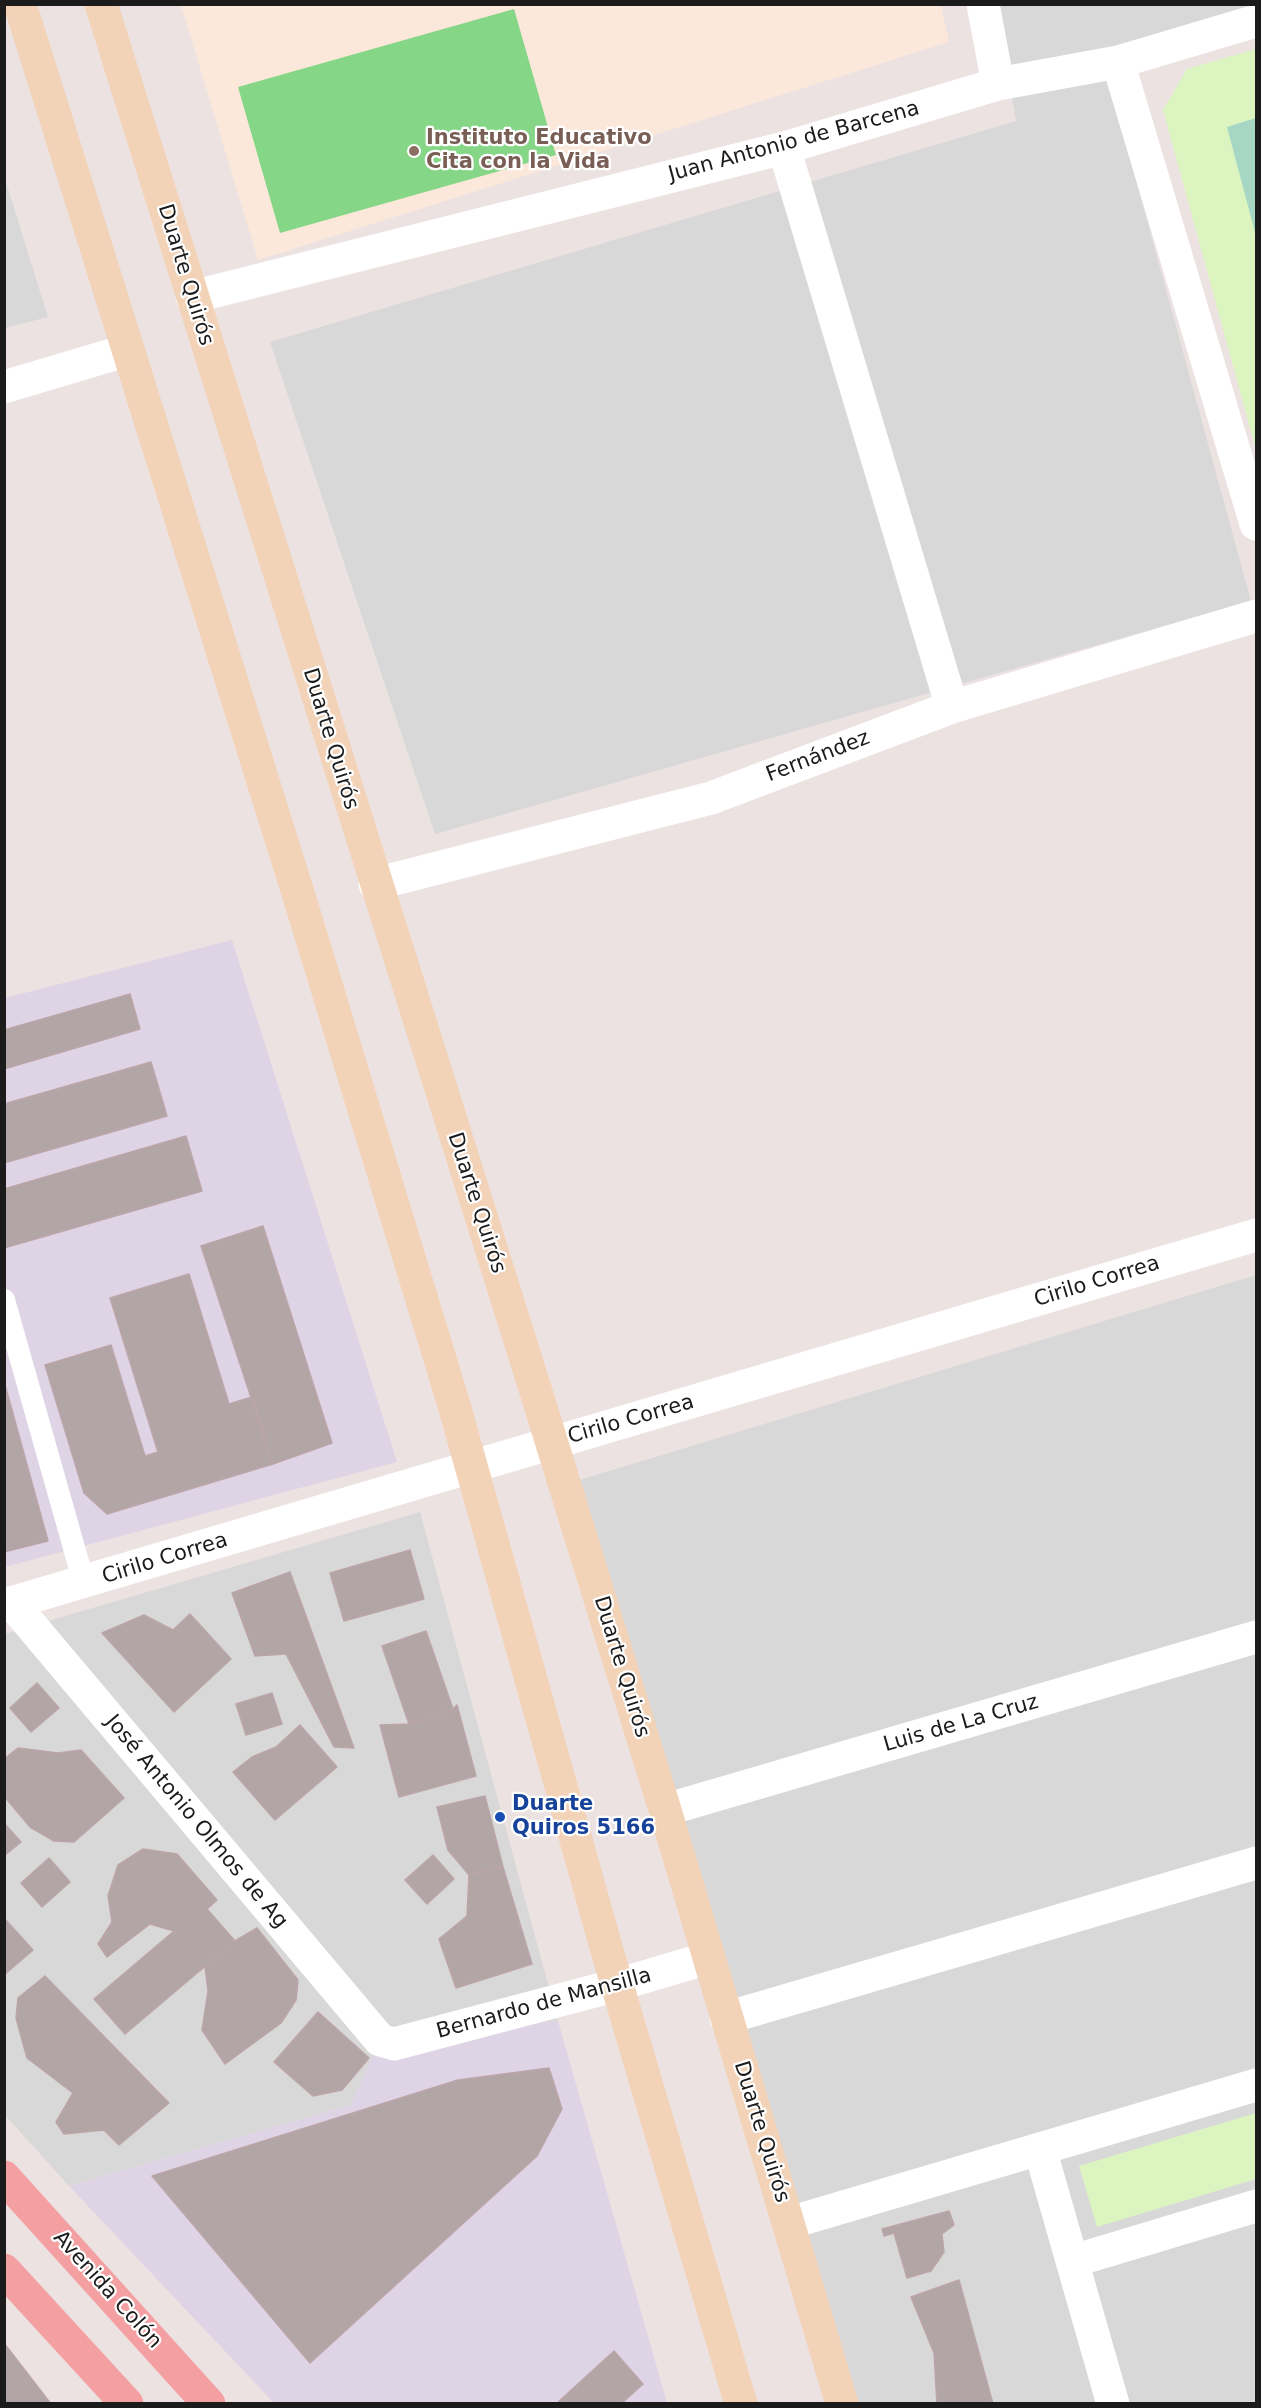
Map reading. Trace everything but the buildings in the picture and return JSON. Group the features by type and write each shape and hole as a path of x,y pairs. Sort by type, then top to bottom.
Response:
{"main road":[{"path":"20,4 302,906 472,1466 617,1985 741,2403"},
{"name":"Duarte Quirós","path":"101,4 552,1444 665,1810 842,2403"},
{"name":"Avenida Colón","path":"4,2177 209,2403"},
{"path":"4,2270 127,2403"}],"street":[{"path":"983,4 999,84"},
{"name":"Juan Antonio de Barcena","path":"192,297 784,148 999,84 1118,62 1257,21"},
{"path":"1118,62 1257,524"},
{"path":"784,148 952,707"},
{"path":"4,387 128,350"},
{"name":"Fernández","path":"375,884 711,798 952,707 1257,616"},
{"name":"Cirilo Correa","path":"8,1604 1257,1235"},
{"name":"José Antonio Olmos de Ag","path":"8,1604 380,2040"},
{"name":"Luis de La Cruz","path":"665,1810 1257,1637"},
{"path":"726,2018 1257,1863"},
{"name":"Bernardo de Mansilla","path":"380,2040 394,2044 617,1985 708,1958"},
{"path":"789,2223 1257,2085"},
{"path":"1040,2149 1113,2403"},
{"path":"1072,2261 1257,2206"}],"lane":[{"path":"4,1300 84,1583"}],"shaded area":[{"name":"Instituto Educativo Cita con la Vida","path":"181,5 941,5 949,42 258,260"},
{"path":"996,5 1256,5 1256,37 1109,81 1251,601 435,834 270,342 1016,121"},
{"path":"1256,49 1256,450 1163,110 1187,69"},
{"path":"1256,118 1256,236 1227,127"},
{"path":"5,179 48,317 4,328"},
{"path":"232,940 397,1462 5,1567 5,998"},
{"path":"1256,1275 1256,2403 854,2403 576,1481"},
{"path":"420,1512 558,2021 380,2040 351,2105 69,2186 5,2115 4,1634"},
{"path":"558,2021 667,2403 274,2403 69,2186 351,2105 380,2040"},
{"path":"1256,2113 1256,2179 1097,2227 1079,2166"}],"green space":[{"path":"514,9 556,155 280,233 238,87"}],"place":[{"name":"Instituto Educativo Cita con la Vida","path":"414,151"},
{"name":"Duarte Quiros 5166","path":"500,1817"}]}
